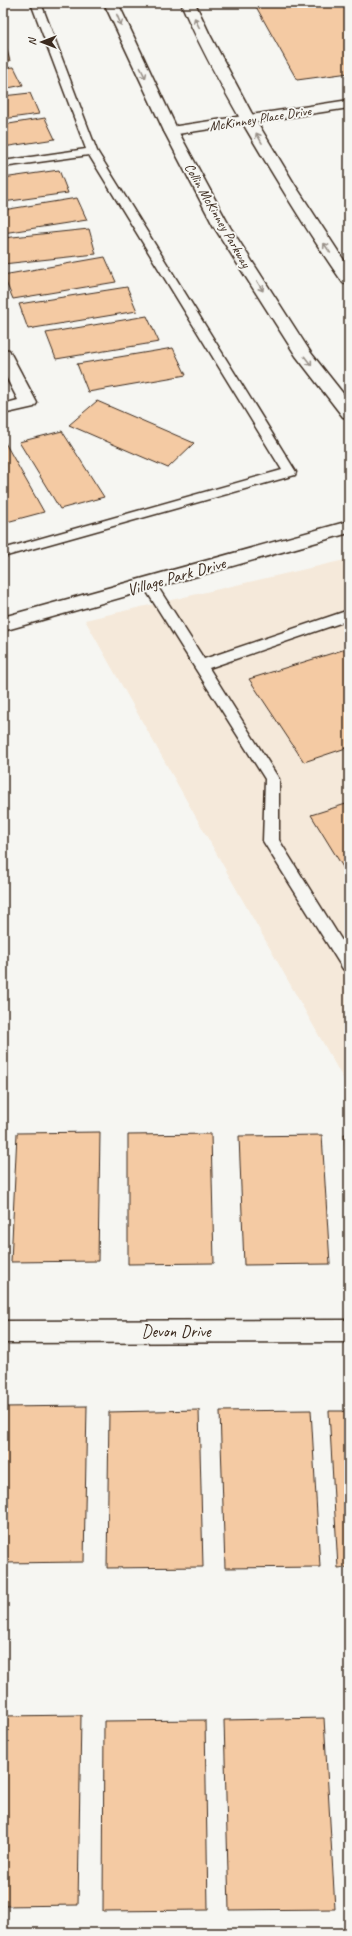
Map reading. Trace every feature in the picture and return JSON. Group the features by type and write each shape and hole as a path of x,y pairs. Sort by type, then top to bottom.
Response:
{"street":[{"name":"Collin McKinney Parkway","path":"112,3 126,38 171,131 222,227 304,356 349,413"},
{"path":"188,3 197,24 248,120 303,212 349,280"},
{"name":"McKinney Place Drive","path":"171,131 349,104"},
{"path":"3,354 28,403 3,409"},
{"name":"Village Park Drive","path":"3,624 349,527"},
{"name":"Devon Drive","path":"3,1332 349,1331"}],"lane":[{"path":"3,553 290,472 92,151 36,3"},
{"path":"3,164 92,151"},
{"path":"149,584 202,665 272,779 271,841 349,965"},
{"path":"202,665 349,615"}],"shaded area":[{"path":"349,559 349,1089 85,620"}],"building":[{"path":"254,3 348,3 349,73 297,80"},
{"path":"3,43 5,43 10,61 3,62"},
{"path":"14,67 23,85 3,89 3,68"},
{"path":"30,93 39,114 3,119 3,96"},
{"path":"45,118 55,139 3,147 3,125"},
{"path":"59,170 68,193 3,202 3,178"},
{"path":"77,198 87,220 3,233 3,210"},
{"path":"89,229 96,254 3,264 3,238"},
{"path":"105,257 116,282 13,299 3,275"},
{"path":"127,287 137,311 28,329 19,304"},
{"path":"147,316 159,342 56,359 46,333"},
{"path":"173,348 186,375 88,392 77,364"},
{"path":"97,401 194,443 168,468 69,425"},
{"path":"62,431 104,497 60,509 19,442"},
{"path":"4,441 44,512 3,523 3,442"},
{"path":"349,648 349,747 304,762 249,679"},
{"path":"349,803 349,877 311,815"},
{"path":"100,1132 98,1261 11,1262 17,1133"},
{"path":"211,1134 214,1263 128,1264 128,1135"},
{"path":"344,1134 349,1134 349,1200"},
{"path":"322,1135 330,1264 244,1265 239,1136"},
{"path":"87,1406 84,1562 3,1563 3,1407"},
{"path":"199,1410 203,1567 107,1568 109,1412"},
{"path":"311,1410 320,1567 225,1568 220,1411"},
{"path":"329,1411 349,1411 349,1567 338,1568"},
{"path":"81,1715 78,1905 3,1906 3,1716"},
{"path":"324,1718 335,1909 229,1910 224,1720"},
{"path":"205,1720 208,1910 103,1911 104,1721"}]}
